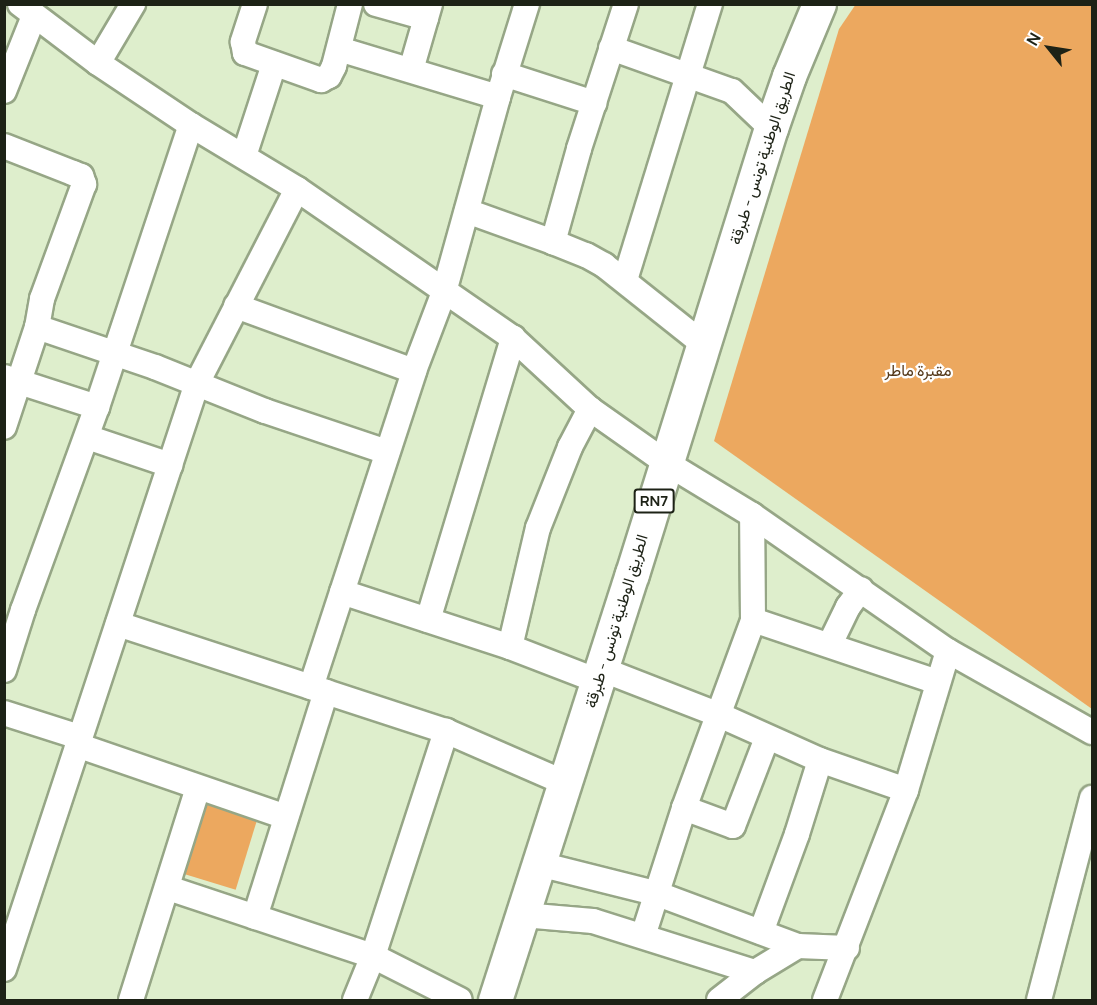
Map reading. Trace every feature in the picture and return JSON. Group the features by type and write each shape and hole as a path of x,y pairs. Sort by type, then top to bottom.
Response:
{"main road":[{"name":"الطريق الوطنية تونس - طبرقة","path":"495,1000 771,128 789,76 819,4"}],"street":[{"path":"98,63 133,4"},
{"path":"255,4 243,48 245,53 321,81 332,71 350,4"},
{"path":"376,4 428,11 411,70"},
{"path":"255,917 286,817 342,592 414,371 444,292 504,74 527,4"},
{"path":"554,243 579,148 626,4"},
{"path":"625,280 710,4"},
{"path":"4,91 27,10 98,63 191,125 297,189 513,338 590,409 665,462 752,514 948,651 1092,732"},
{"path":"611,48 732,91 771,128"},
{"path":"339,49 498,98"},
{"path":"244,156 274,64"},
{"path":"504,74 594,103"},
{"path":"4,670 23,610 97,407 191,125"},
{"path":"4,146 81,176 84,184 42,299 37,327 12,379 4,427"},
{"path":"4,969 197,383 297,189"},
{"path":"466,211 586,255 625,280 702,343"},
{"path":"236,306 414,371"},
{"path":"37,327 197,383 265,411 387,452"},
{"path":"428,620 513,338"},
{"path":"12,379 97,407"},
{"path":"510,647 538,528 570,447 590,409"},
{"path":"87,436 170,465"},
{"path":"643,936 684,808 753,620 752,514"},
{"path":"830,644 848,607 861,589"},
{"path":"342,592 717,714 819,760 906,790"},
{"path":"753,620 830,644 937,682"},
{"path":"118,624 446,730 565,783"},
{"path":"825,1000 847,948 906,790 948,651"},
{"path":"4,713 198,788 286,817"},
{"path":"355,1000 373,956 446,730"},
{"path":"684,808 733,826 766,738"},
{"path":"761,932 797,834 819,760"},
{"path":"131,1000 198,788"},
{"path":"1039,1000 1092,798"},
{"path":"539,864 658,894 798,946 847,948"},
{"path":"168,888 373,956 460,1000"},
{"path":"523,915 593,921 755,972"},
{"path":"719,1000 755,972 798,946"}],"green space":[{"name":"مقبرة ماطر","path":"856,4 1092,5 1092,709 714,441 839,29"},
{"path":"193,790 260,810 236,890 169,869"}]}
